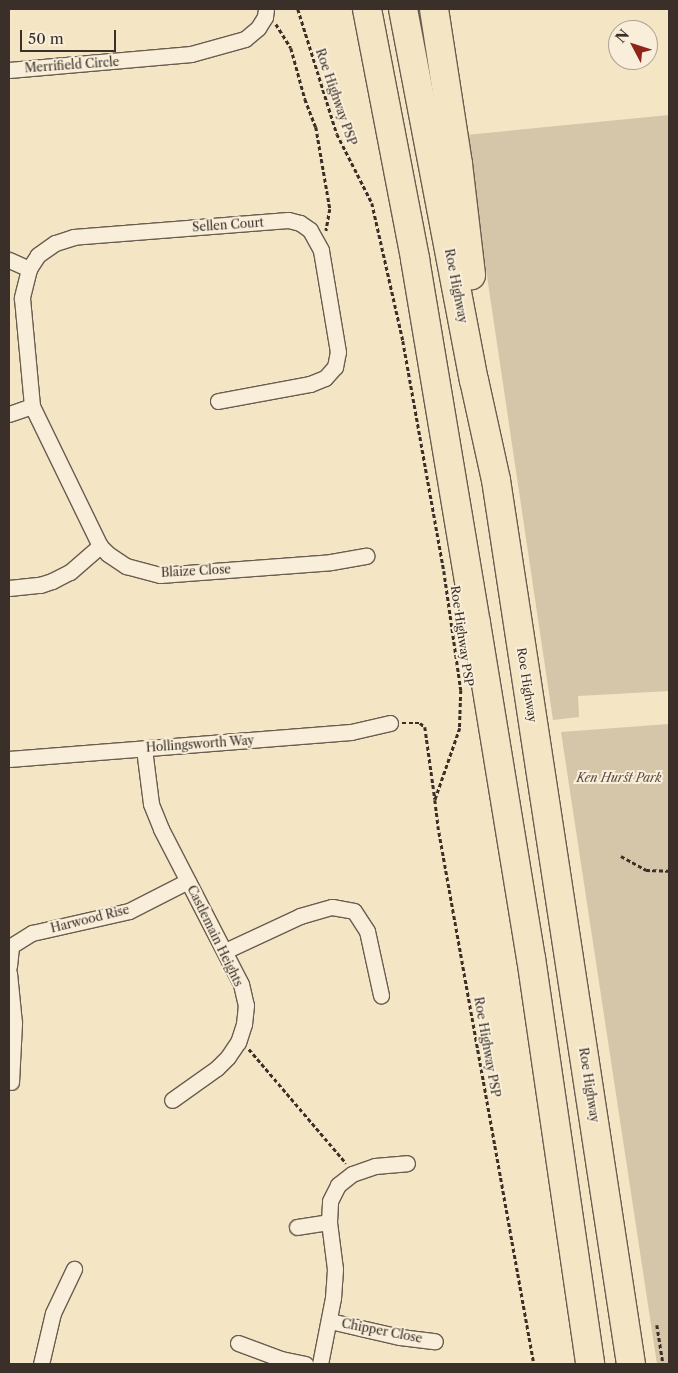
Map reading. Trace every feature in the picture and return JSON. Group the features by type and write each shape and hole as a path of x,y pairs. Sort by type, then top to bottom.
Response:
{"highway":[{"path":"348,9 415,259"},
{"path":"367,9 415,259 531,958 590,1364"},
{"name":"Roe Highway","path":"403,9 474,380 496,480 631,1364"},
{"path":"434,9 458,164 496,480"}],"street":[{"name":"Merrifield Circle","path":"9,70 191,54 245,39 258,28 265,13"},
{"name":"Sellen Court","path":"32,406 22,298 29,269 38,255 49,247 74,237 288,220 300,223 310,230 317,240"},
{"path":"218,401 310,384 325,378 335,366 338,352 321,250 317,240"},
{"path":"9,260 29,269"},
{"path":"9,414 32,406"},
{"name":"Blaize Close","path":"32,406 100,546 126,566 160,575 331,562 366,556"},
{"path":"9,588 40,585 52,581 70,572 100,546"},
{"name":"Hollingsworth Way","path":"9,759 351,732 390,723"},
{"name":"Castlemain Heights","path":"144,749 151,804 161,829 241,984 246,1005 244,1024 238,1042 217,1068 172,1100"},
{"name":"Harwood Rise","path":"9,966 11,946 32,933 129,911 188,881"},
{"path":"225,951 300,916 332,907 354,911 367,931 381,995"},
{"path":"9,973 14,1023 11,1082"},
{"path":"320,1364 334,1298 334,1268 329,1222 330,1201 338,1185 352,1174 375,1166 406,1164"},
{"path":"297,1227 329,1222"},
{"path":"40,1364 53,1313 74,1269"},
{"name":"Chipper Close","path":"330,1321 400,1337 435,1341"},
{"path":"238,1343 280,1359 305,1364"}],"path":[{"name":"Roe Highway PSP","path":"298,9 337,134 372,203 403,341 444,571 461,690 460,728 436,800 438,826 534,1364"},
{"path":"265,13 272,19 291,48 305,98 316,127 330,208 325,236 317,240"},
{"path":"390,723 420,723 425,728 436,800"},
{"path":"621,856 646,870 669,872"},
{"path":"238,1042 250,1049 341,1154 352,1174"},
{"path":"657,1325 663,1364"}],"green space":[{"path":"669,115 669,691 578,696 579,717 553,720 466,135"},
{"name":"Ken Hurst Park","path":"669,724 669,1364 657,1364 561,732"}]}
